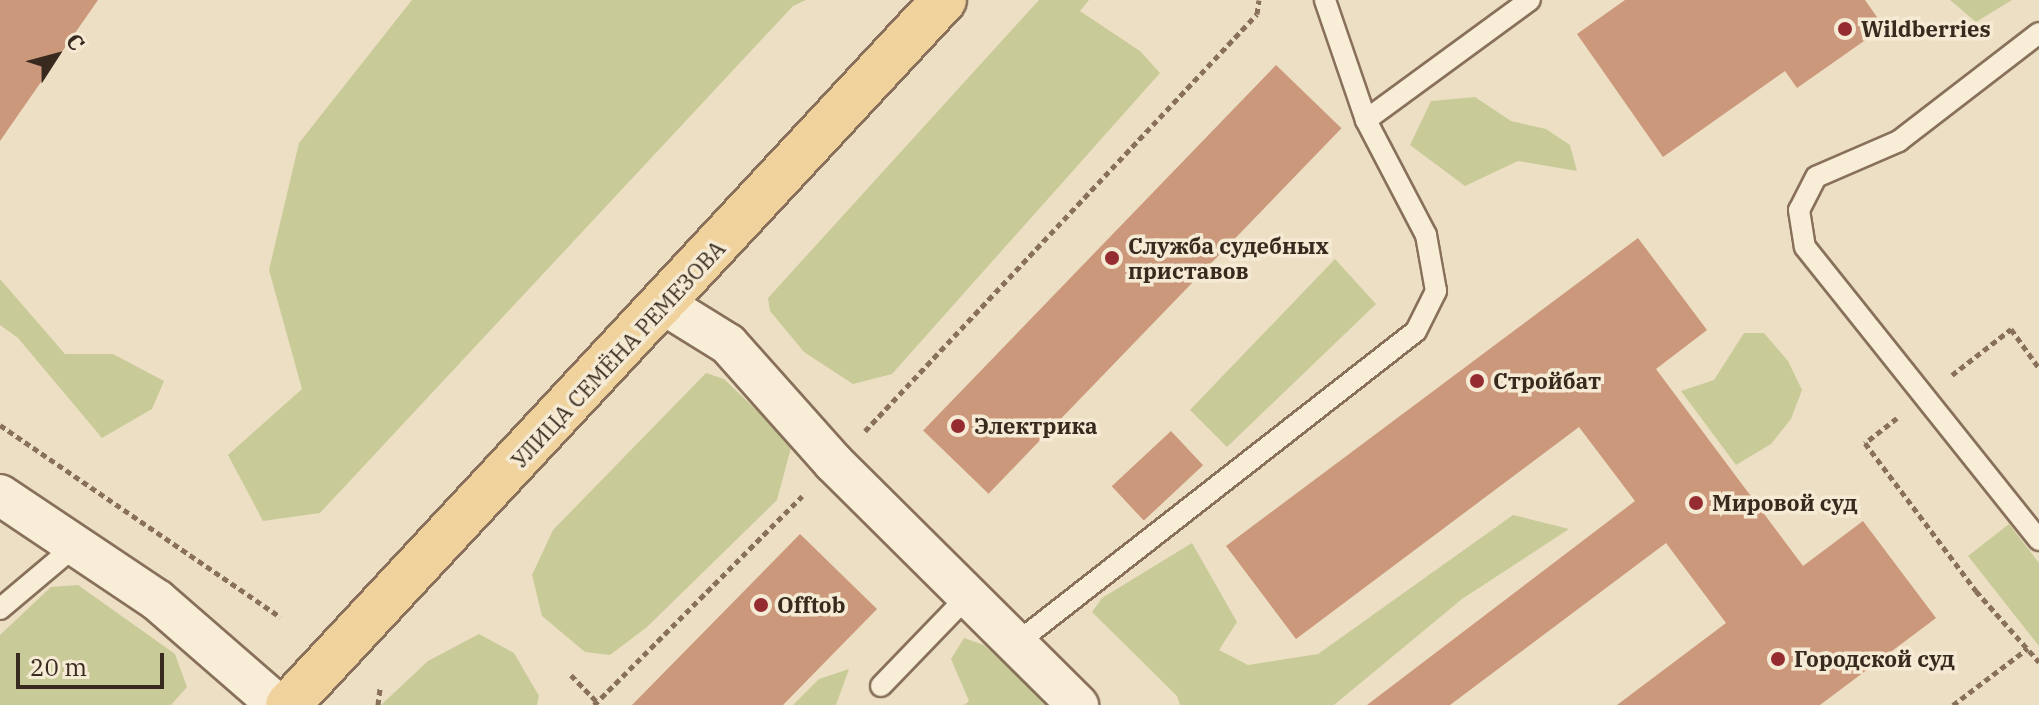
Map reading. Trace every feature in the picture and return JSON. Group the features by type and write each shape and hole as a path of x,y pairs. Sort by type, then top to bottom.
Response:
{"main road":[{"name":"УЛИЦА СЕМЁНА РЕМЕЗОВА","path":"288,705 665,305 944,0"}],"street":[{"path":"665,305 728,344 834,463 966,598 1078,705"},
{"path":"0,495 198,631 278,705"}],"lane":[{"path":"1014,645 1416,331 1436,291 1426,235 1366,120 1325,0"},
{"path":"1366,120 1530,0"},
{"path":"2039,33 1899,141 1816,177 1799,210 1805,247 2039,540"},
{"path":"0,609 76,545"},
{"path":"881,686 966,598"}],"path":[{"path":"859,438 1257,14 1259,0"},
{"path":"1939,385 2011,329 2039,368"},
{"path":"1902,414 1865,443 1976,591 2039,662"},
{"path":"0,425 280,617"},
{"path":"571,675 595,703 812,487"},
{"path":"1953,705 2028,648"},
{"path":"378,705 380,688"}],"green space":[{"path":"412,0 806,0 793,6 320,513 263,521 228,455 302,389 269,270 299,143"},
{"path":"1039,0 1089,0 1080,11 1140,51 1160,73 892,374 853,384 804,352 770,311 768,298"},
{"path":"1950,0 2012,0 1976,22"},
{"path":"1475,97 1511,121 1546,129 1570,145 1577,171 1518,161 1465,186 1410,145 1431,101"},
{"path":"1335,259 1376,304 1227,447 1190,410"},
{"path":"0,279 65,354 113,354 164,381 152,409 102,438 18,338 0,325"},
{"path":"1744,333 1764,333 1788,361 1802,390 1791,419 1771,444 1736,465 1681,391 1714,380"},
{"path":"706,373 724,379 792,444 777,500 647,627 610,655 585,652 542,616 532,575 553,530"},
{"path":"1513,515 1569,529 1462,599 1334,705 1180,705 1177,696 1092,612 1102,598 1192,543 1237,622 1219,650 1248,665 1318,654"},
{"path":"2009,524 2039,563 2039,646 1968,556"},
{"path":"78,585 175,654 187,687 171,705 0,705 0,635 51,587"},
{"path":"479,634 514,653 539,696 537,705 381,705 428,661"},
{"path":"964,638 984,645 1049,705 964,705 969,701 951,659"},
{"path":"849,669 836,705 793,705 819,679"}],"building":[{"path":"0,0 98,0 0,141"},
{"path":"1625,0 1865,0 1884,27 1797,88 1785,71 1663,157 1577,34"},
{"path":"1276,65 1341,128 989,494 923,430"},
{"path":"1638,238 1707,330 1656,369 1803,566 1863,521 1936,618 1820,705 1617,705 1726,623 1666,543 1450,705 1367,705 1635,501 1579,427 1296,639 1226,546"},
{"path":"1171,431 1203,465 1144,521 1112,486"},
{"path":"800,534 877,609 783,705 632,705"}],"place":[{"name":"Wildberries","path":"1845,29"},
{"name":"Служба судебных приставов","path":"1112,258"},
{"name":"Стройбат","path":"1477,381"},
{"name":"Электрика","path":"958,426"},
{"name":"Мировой суд","path":"1696,503"},
{"name":"Offtob","path":"761,605"},
{"name":"Городской суд","path":"1778,659"}]}
